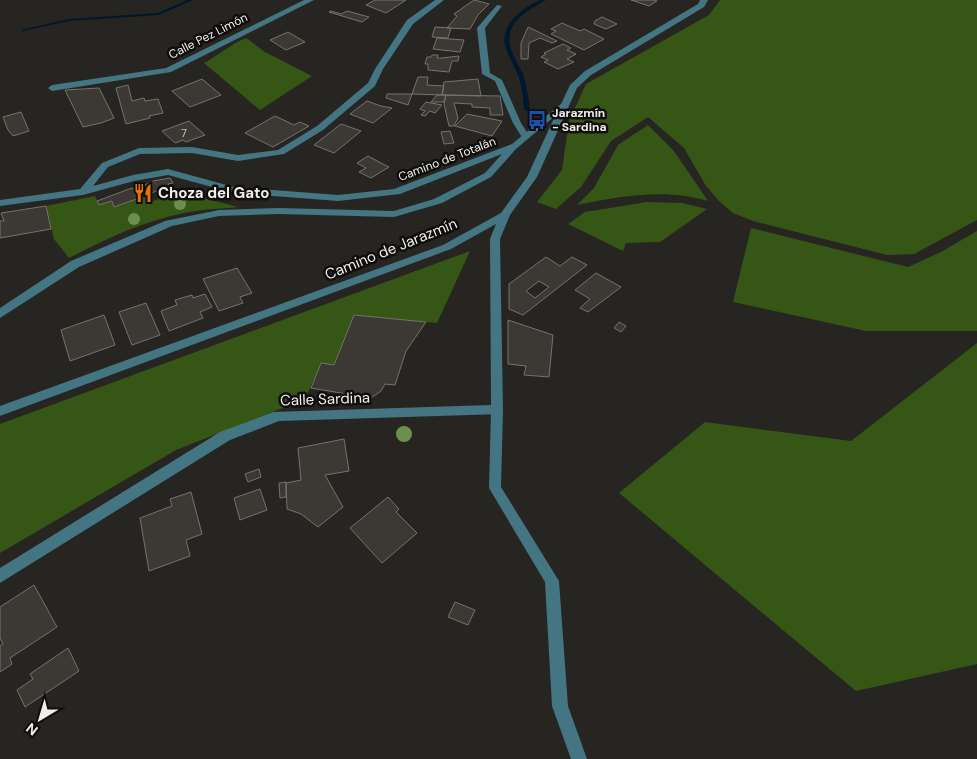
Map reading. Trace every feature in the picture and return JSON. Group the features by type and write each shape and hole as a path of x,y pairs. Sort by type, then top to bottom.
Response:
{"street":[{"name":"Calle Pez Limón","path":"52,88 168,70 310,0"},
{"path":"83,192 106,165 139,151 192,150 238,158 281,152 320,128 372,84 410,22 440,0"},
{"name":"Camino de Jarazmín","path":"0,411 447,246 505,215 532,178 563,104 573,87 588,73 701,5 704,0"},
{"name":"Camino de Totalán","path":"0,203 83,192 133,178 168,172 234,190 338,198 363,197 396,192 515,146 563,104"},
{"path":"0,314 75,264 169,223 219,213 279,211 394,214 438,201 488,175 515,146"},
{"path":"496,410 495,239 505,215"},
{"name":"Calle Sardina","path":"0,576 225,436 278,416 496,410"}],"lane":[{"path":"499,6 481,28 486,74 498,80 516,123 526,136"},
{"path":"496,410 495,488 552,581 560,706 578,759"}],"green space":[{"path":"720,0 977,0 977,220 914,254 887,255 753,221 733,213 719,201 706,186 684,148 648,117 611,141 581,187 556,209 537,202 562,170 569,121 586,84 709,15"},
{"path":"246,38 265,52 312,76 260,110 204,63"},
{"path":"648,125 674,151 708,201 692,197 659,194 626,196 577,205 594,188 618,145"},
{"path":"180,192 238,207 169,216 111,238 69,258 54,239 46,206 95,196 99,205 112,201 114,207 145,196 150,202"},
{"path":"647,202 682,203 707,209 660,242 626,243 623,251 568,224 585,212"},
{"path":"751,228 908,267 941,252 977,231 977,331 866,331 733,302"},
{"path":"470,251 437,323 354,315 334,365 321,363 302,406 285,407 176,450 0,553 0,424"},
{"path":"977,343 977,664 856,691 619,493 705,422 851,441"}],"building":[{"path":"375,0 406,0 386,13 366,5"},
{"path":"474,0 489,4 478,15 470,29 447,28 457,16 454,14"},
{"path":"631,0 654,0 657,1 649,6"},
{"path":"347,11 369,17 362,22 329,12 341,14"},
{"path":"602,17 617,24 606,29 594,24 595,21"},
{"path":"562,23 580,31 584,29 604,39 584,50 551,34 556,31 551,29"},
{"path":"435,27 451,28 448,38 432,37"},
{"path":"528,27 557,41 552,43 540,38 529,43 528,59 521,59 521,43"},
{"path":"288,32 305,42 286,50 270,40"},
{"path":"437,38 464,40 460,52 433,49"},
{"path":"563,44 571,48 567,50 576,54 567,59 574,62 558,69 544,62 548,60 541,57 546,54 544,53"},
{"path":"438,55 437,58 459,56 458,61 452,61 449,72 428,70 428,64 425,64 427,57"},
{"path":"418,77 428,77 427,85 444,86 442,95 412,94"},
{"path":"202,79 221,95 190,107 172,91"},
{"path":"478,79 481,96 442,95 444,82"},
{"path":"128,85 132,101 144,98 145,101 158,99 163,113 126,124 116,88"},
{"path":"99,88 114,118 83,127 65,90"},
{"path":"387,94 412,94 408,105 386,98"},
{"path":"437,95 446,95 444,102 431,102"},
{"path":"446,95 500,96 503,115 490,115 490,108 454,103 458,118 454,126 449,126 444,104"},
{"path":"367,101 392,108 373,123 350,114"},
{"path":"426,102 442,105 435,113 430,111 425,116 421,115 425,111 420,109"},
{"path":"21,112 29,131 13,136 8,130 3,117"},
{"path":"467,114 502,121 492,136 455,126"},
{"path":"275,116 294,125 300,122 309,126 273,147 245,133"},
{"path":"189,121 205,135 186,142 183,140 175,143 162,131"},
{"path":"341,124 361,131 334,153 314,145"},
{"path":"450,131 454,143 444,144 441,132"},
{"path":"368,156 389,167 371,178 359,172 366,168 357,163"},
{"path":"170,178 173,183 168,184 170,186 151,193 148,193 143,186 153,181"},
{"path":"132,188 142,197 114,207 112,201 99,205 97,201"},
{"path":"46,206 51,229 0,238 0,221 4,221 1,213"},
{"path":"546,257 560,266 572,257 587,265 523,315 509,309 509,284","holes":["539,281 549,287 535,298 526,291"]},
{"path":"237,268 252,293 240,297 243,303 219,311 203,279"},
{"path":"596,273 621,287 588,312 580,308 590,299 575,290"},
{"path":"205,294 212,307 200,312 203,318 169,331 161,311 177,305 175,300 192,295 193,298"},
{"path":"146,303 160,335 132,345 119,312"},
{"path":"104,315 115,345 70,361 61,330"},
{"path":"354,315 426,322 406,351 395,385 385,384 381,391 371,398 311,388 321,363 334,365"},
{"path":"508,320 553,335 549,377 524,375 526,366 508,364"},
{"path":"619,322 626,326 621,332 614,328"},
{"path":"344,439 349,471 325,475 343,507 318,527 301,514 287,509 286,483 301,480 298,448"},
{"path":"259,469 261,477 248,482 245,474"},
{"path":"286,482 286,497 280,498 279,483"},
{"path":"260,489 267,510 240,520 234,498"},
{"path":"191,492 202,534 186,540 190,556 149,571 140,518 172,506 170,499"},
{"path":"388,497 399,509 396,512 417,533 382,563 350,528"},
{"path":"34,585 57,627 10,658 12,664 0,672 0,646 3,644 0,638 0,607"},
{"path":"455,602 475,610 468,625 448,617"},
{"path":"68,648 79,671 25,707 17,690 33,679 30,674"}],"waterway":[{"path":"23,30 69,20 159,14 191,0"},
{"path":"527,109 521,78 510,52 507,37 516,19 532,6 544,0"}],"place":[{"name":"Jarazmín - Sardina","path":"537,120"},
{"name":"Choza del Gato","path":"143,193"}]}
